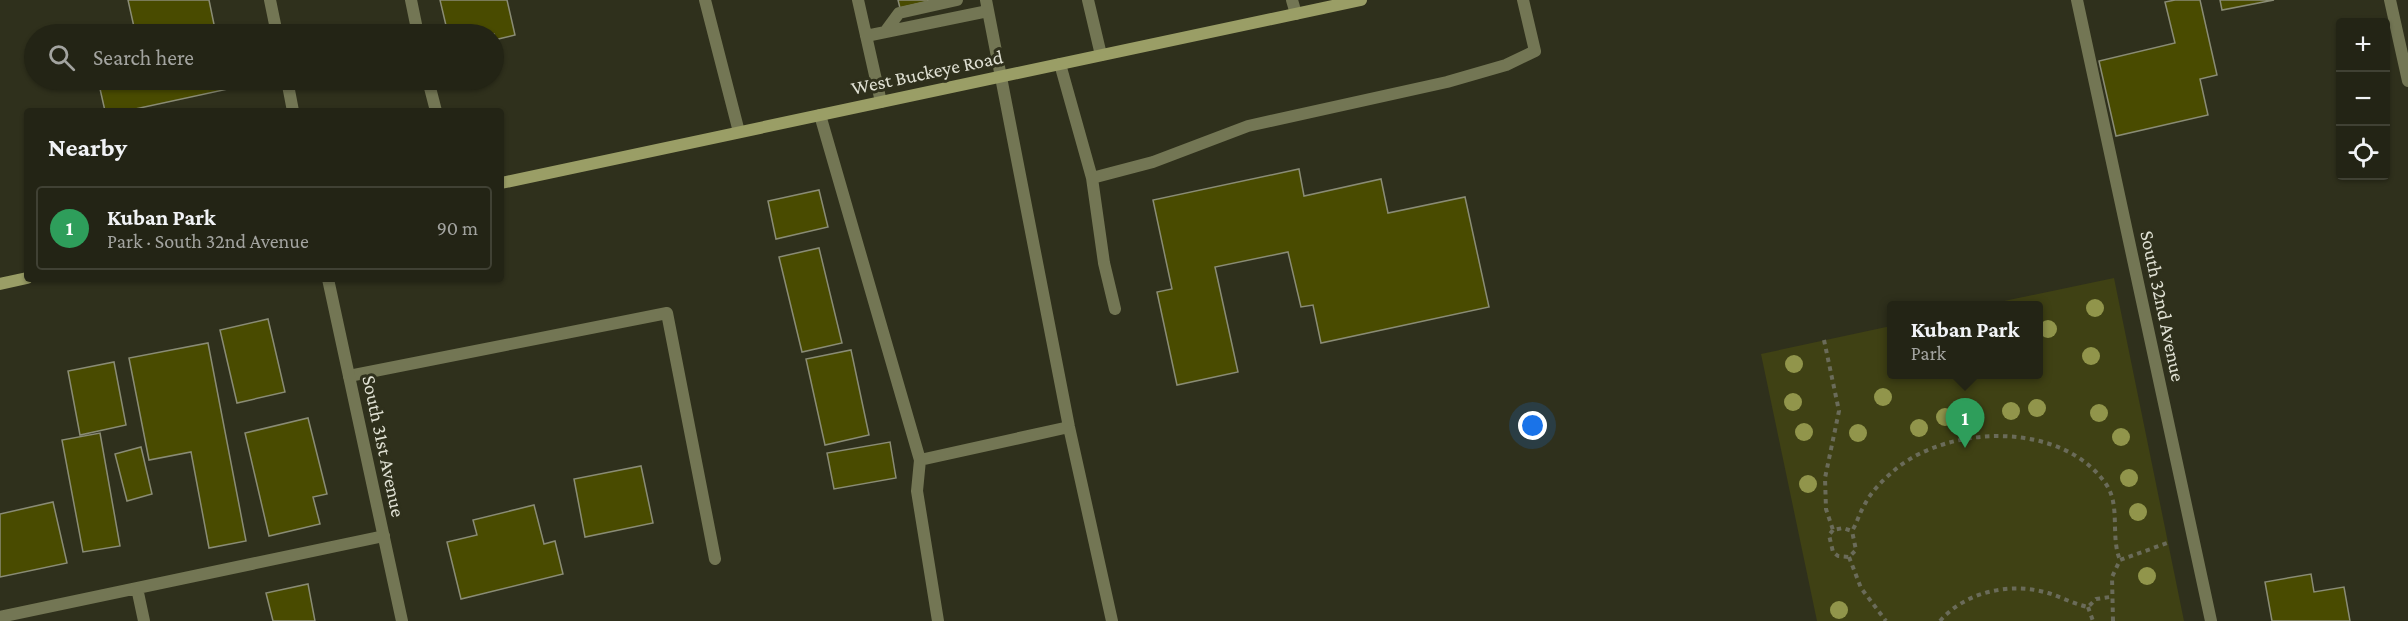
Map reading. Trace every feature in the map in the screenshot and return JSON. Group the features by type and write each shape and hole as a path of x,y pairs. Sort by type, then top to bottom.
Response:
{"main road":[{"name":"West Buckeye Road","path":"504,182 1361,0"},
{"path":"0,284 24,279"}],"street":[{"path":"270,0 275,24"},
{"path":"411,0 416,24"},
{"path":"705,0 739,132"},
{"path":"858,0 880,102"},
{"path":"885,32 899,14 957,0"},
{"path":"1088,0 1101,55"},
{"path":"1292,0 1296,14"},
{"path":"1092,178 1153,162 1248,126 1394,95 1506,65 1535,51 1523,0"},
{"name":"South 32nd Avenue","path":"2077,0 2211,621"},
{"path":"2390,0 2407,75"},
{"path":"866,36 987,6 1069,427 1112,621"},
{"path":"1060,64 1092,178 1104,263 1115,309"},
{"path":"288,90 292,108"},
{"path":"431,90 435,108"},
{"path":"820,115 920,460 916,491 938,621"},
{"name":"South 31st Avenue","path":"329,282 402,621"},
{"path":"349,376 667,313 715,559"},
{"path":"920,460 1069,427"},
{"path":"0,617 384,536"},
{"path":"137,588 144,621"}],"path":[{"path":"1824,340 1839,411 1825,478 1826,509 1833,530 1830,535 1833,552 1838,556 1849,557"},
{"path":"1849,557 1856,550 1852,531 1871,493 1899,467 1951,443 1976,437 2011,436 2063,447 2085,462 2107,485 2114,505 2116,549 2120,560 2112,577 2110,597 2113,621"},
{"path":"1833,530 1844,528 1852,531"},
{"path":"2120,560 2193,536"},
{"path":"1849,557 1862,588 1886,621"},
{"path":"1940,621 1958,605 1990,591 2013,588 2050,593 2088,607"},
{"path":"2088,607 2096,599 2110,597"},
{"path":"2088,607 2093,621"}],"shaded area":[{"path":"2114,278 2184,621 1817,621 1761,354 1887,327 1887,379 2043,379 2043,301 2004,301"}],"building":[{"path":"128,0 209,0 214,24 133,24"},
{"path":"440,0 507,0 515,35 504,38 504,24 446,24"},
{"path":"898,0 934,0 900,8"},
{"path":"2200,0 2217,75 2200,79 2208,115 2116,136 2099,61 2175,43 2165,2"},
{"path":"2220,0 2274,0 2222,10"},
{"path":"100,90 223,90 140,108 104,108"},
{"path":"1299,169 1304,196 1381,179 1388,213 1465,197 1489,307 1321,343 1313,305 1301,307 1288,252 1215,267 1238,372 1177,385 1157,292 1172,289 1153,200"},
{"path":"819,190 828,227 776,239 768,201"},
{"path":"819,248 842,343 802,352 779,257"},
{"path":"268,319 285,392 237,403 220,330"},
{"path":"208,343 246,541 209,548 191,452 149,460 129,358"},
{"path":"851,350 869,435 825,445 806,359"},
{"path":"114,362 126,425 80,435 68,371"},
{"path":"308,418 327,494 313,497 320,524 269,536 245,433"},
{"path":"100,433 120,546 83,552 62,440"},
{"path":"890,442 896,478 834,489 827,453"},
{"path":"141,447 152,494 127,501 115,454"},
{"path":"641,466 653,523 585,537 574,479"},
{"path":"53,502 67,563 0,577 0,514"},
{"path":"534,505 544,544 555,541 563,574 461,599 447,542 477,535 473,520"},
{"path":"2311,574 2314,592 2344,587 2350,621 2272,621 2265,582"},
{"path":"308,584 315,621 273,621 266,593"}],"place":[{"name":"Kuban Park","path":"1965,448"}]}
